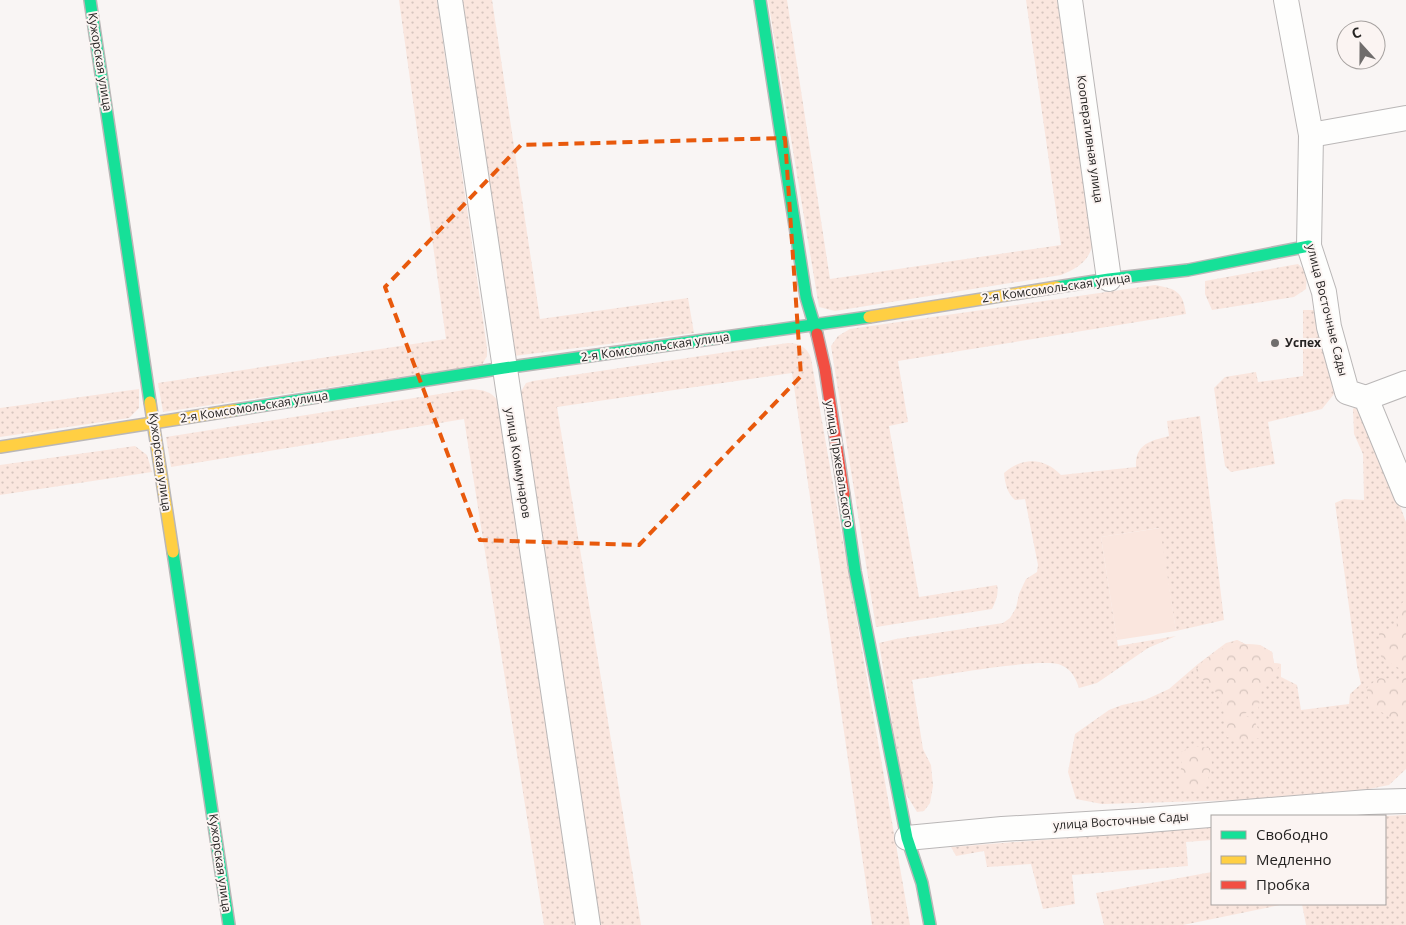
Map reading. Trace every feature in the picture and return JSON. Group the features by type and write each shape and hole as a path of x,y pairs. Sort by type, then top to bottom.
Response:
{"street":[{"name":"Кужорская улица","path":"90,0 229,925"},
{"name":"улица Коммунаров","path":"450,0 588,925"},
{"name":"улица Пржевальского","path":"760,0 806,297 815,325 825,369 855,571 907,838 922,883 930,925"},
{"name":"Кооперативная улица","path":"1070,0 1109,279"},
{"name":"улица Восточные Сады","path":"1286,0 1311,134 1309,246 1324,292 1329,327 1347,392 1366,398"},
{"path":"1311,134 1406,118"},
{"name":"2-я Комсомольская улица","path":"0,447 504,368 815,325 1109,279 1188,270 1309,246"},
{"path":"1406,383 1366,398 1406,495"},
{"name":"улица Восточные Сады","path":"907,838 1002,829 1136,821 1402,796"}],"highlighted area":[{"path":"785,138 801,376 639,545 480,540 385,287 521,145"}],"green space":[{"path":"399,0 437,0 487,348 487,356 482,365 163,412 158,383 446,339"},
{"path":"457,0 492,0 540,319 688,298 694,333 514,356"},
{"path":"768,0 787,0 830,279 1061,245 1026,0 1060,0 1094,240 1087,258 1078,266 1061,275 835,311 819,307"},
{"path":"1298,264 1307,272 1306,289 1294,297 1212,310 1205,294 1205,281"},
{"path":"1155,285 1177,292 1183,300 1186,314 898,361 908,422 889,426 919,597 997,585 998,591 992,609 876,627 831,346 838,336 850,329"},
{"path":"1303,310 1315,310 1334,394 1322,409 1268,422 1275,464 1231,472 1225,466 1214,388 1225,377 1256,372 1258,382 1303,376"},
{"path":"788,343 802,346 811,358 910,925 872,925 792,373 557,407 641,925 599,925 519,395 526,383 533,381"},
{"path":"139,389 139,408 129,418 0,437 0,408"},
{"path":"471,389 493,395 498,401 577,925 544,925 464,419 171,467 166,437"},
{"path":"1359,403 1366,416 1406,522 1406,769 1389,785 1354,792 1240,800 1102,804 1076,799 1068,772 1075,734 1109,710 1145,700 1169,689 1226,643 1237,640 1245,644 1260,645 1272,652 1274,663 1281,664 1281,677 1297,685 1301,710 1349,704 1350,694 1361,684 1335,503 1344,499 1364,500 1363,454 1354,434 1353,409"},
{"path":"1200,416 1224,620 1176,631 1159,528 1101,537 1118,646 1176,636 1148,648 1097,683 1079,688 1068,669 1061,665 1050,663 1013,665 912,680 923,749 931,765 933,786 930,803 924,811 917,812 903,789 879,643 1003,623 1010,618 1016,608 1019,594 1026,579 1037,572 1038,565 1025,499 1015,500 1008,491 1006,484 1004,473 1011,468 1018,464 1033,461 1047,465 1061,475 1136,467 1136,459 1141,448 1150,442 1169,436 1167,421"},
{"path":"135,446 147,455 152,472 0,495 0,465"},
{"path":"1160,528 1176,631 1117,640 1101,537"},
{"path":"1406,598 1406,719 1398,723 1371,705 1368,699 1367,688 1378,678 1399,679 1405,672 1381,657 1379,632 1396,628 1400,606"},
{"path":"1237,640 1245,644 1260,645 1272,652 1274,663 1281,664 1262,690 1258,709 1243,714 1254,720 1262,737 1246,742 1227,737 1222,706 1217,693 1193,673 1205,659"},
{"path":"1192,746 1210,748 1212,764 1206,787 1194,792 1179,786 1181,752"},
{"path":"1406,815 1406,925 1306,925 1302,905 1386,905 1386,816"},
{"path":"1211,827 1211,840 1186,842 1188,866 1072,875 1075,904 1043,909 1031,864 987,867 984,851 956,856 951,847"},
{"path":"1211,872 1211,905 1280,905 1183,925 1104,925 1096,893"}],"traffic: fast":[{"path":"90,0 150,402"},
{"path":"760,0 806,297 817,334"},
{"path":"1057,287 1188,270 1309,246"},
{"path":"235,410 504,368 869,317"},
{"path":"844,495 855,571 907,838 922,883 930,925"},
{"path":"173,552 229,925"}],"traffic: slow":[{"path":"869,317 1057,287"},
{"path":"150,402 173,552"},
{"path":"0,447 235,410"}],"traffic: jam":[{"path":"817,334 825,369 844,495"}],"place":[{"name":"Успех","path":"1275,343"}]}
